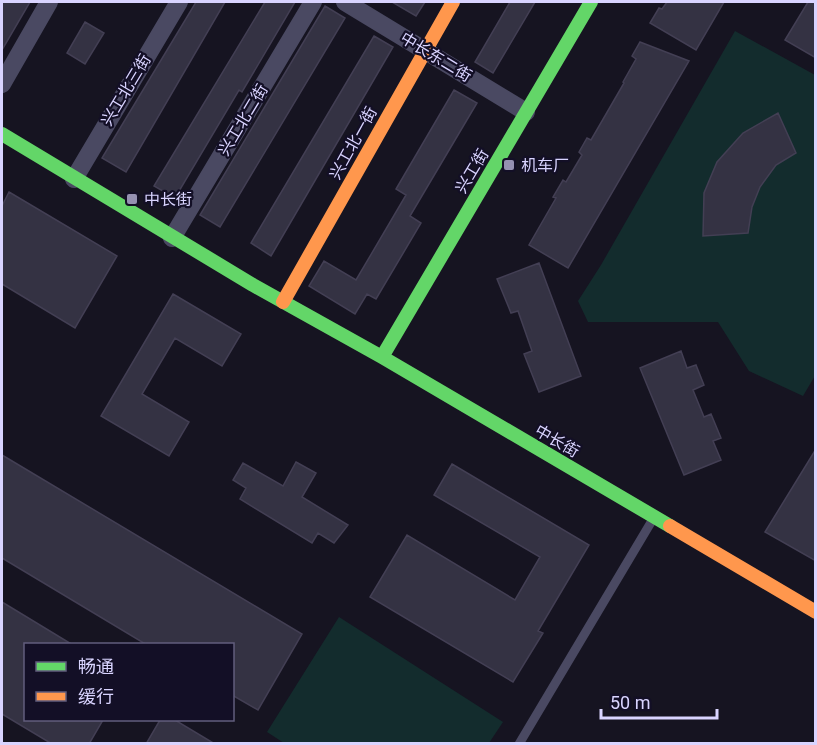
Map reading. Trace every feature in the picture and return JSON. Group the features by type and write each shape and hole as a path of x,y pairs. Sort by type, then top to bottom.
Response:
{"street":[{"path":"2,84 49,2"},
{"name":"兴工北三街","path":"74,179 179,2"},
{"name":"兴工北二街","path":"172,238 313,2"},
{"name":"中长东二街","path":"345,2 526,112"},
{"name":"兴工北一街","path":"283,302 453,2"},
{"name":"兴工街","path":"382,357 591,2"},
{"name":"中长街","path":"2,134 172,238 382,357 816,612"}],"lane":[{"path":"519,744 654,517"}],"green space":[{"path":"735,31 815,75 816,374 803,396 749,371 718,322 588,322 578,301"},
{"path":"339,617 503,722 489,743 284,743 267,732"}],"building":[{"path":"2,2 30,2 2,50"},
{"path":"196,2 225,2 126,172 102,158"},
{"path":"265,2 295,2 242,92 239,90 175,198 154,186"},
{"path":"392,2 425,2 416,16"},
{"path":"510,2 535,2 493,73 475,62"},
{"path":"667,2 724,2 696,50 650,23 659,8 662,9"},
{"path":"808,2 816,2 816,58 785,40"},
{"path":"325,6 345,18 220,227 200,215"},
{"path":"85,22 104,33 85,64 67,53"},
{"path":"374,36 393,47 271,256 251,243"},
{"path":"640,42 689,61 568,268 529,245 556,198 553,197 563,180 566,182 582,155 579,152 587,138 591,140 624,83 636,59 632,56"},
{"path":"454,90 477,103 410,216 421,223 376,299 367,294 355,314 309,286 324,261 356,280 406,195 396,189"},
{"path":"778,113 796,153 776,165 760,187 752,207 748,233 703,236 704,193 717,162 743,133"},
{"path":"9,192 117,256 75,328 2,284 2,206"},
{"path":"539,263 581,376 539,392 524,354 532,351 518,311 511,313 497,279"},
{"path":"173,294 241,334 222,366 175,338 142,394 189,422 169,456 101,416"},
{"path":"681,351 687,368 696,365 704,385 693,390 704,417 711,414 721,438 713,441 721,460 684,475 640,368"},
{"path":"816,449 816,561 765,532"},
{"path":"2,455 302,634 258,710 234,696 234,643 144,643 2,558"},
{"path":"296,462 316,473 302,497 348,525 334,543 318,533 312,543 240,499 246,488 233,480 243,463 283,486"},
{"path":"452,464 589,545 538,631 543,633 513,682 370,597 407,535 515,600 540,557 434,495"},
{"path":"2,602 70,643 24,643 24,721 102,721 89,744 52,744 2,714"},
{"path":"159,721 177,721 215,744 146,744"}],"traffic: fast":[{"path":"382,357 591,2"},
{"path":"2,134 253,285 382,357 670,526"}],"traffic: slow":[{"path":"283,302 453,2"},
{"path":"670,526 816,612"}],"place":[{"name":"机车厂","path":"509,165"},
{"name":"中长街","path":"132,199"}]}
